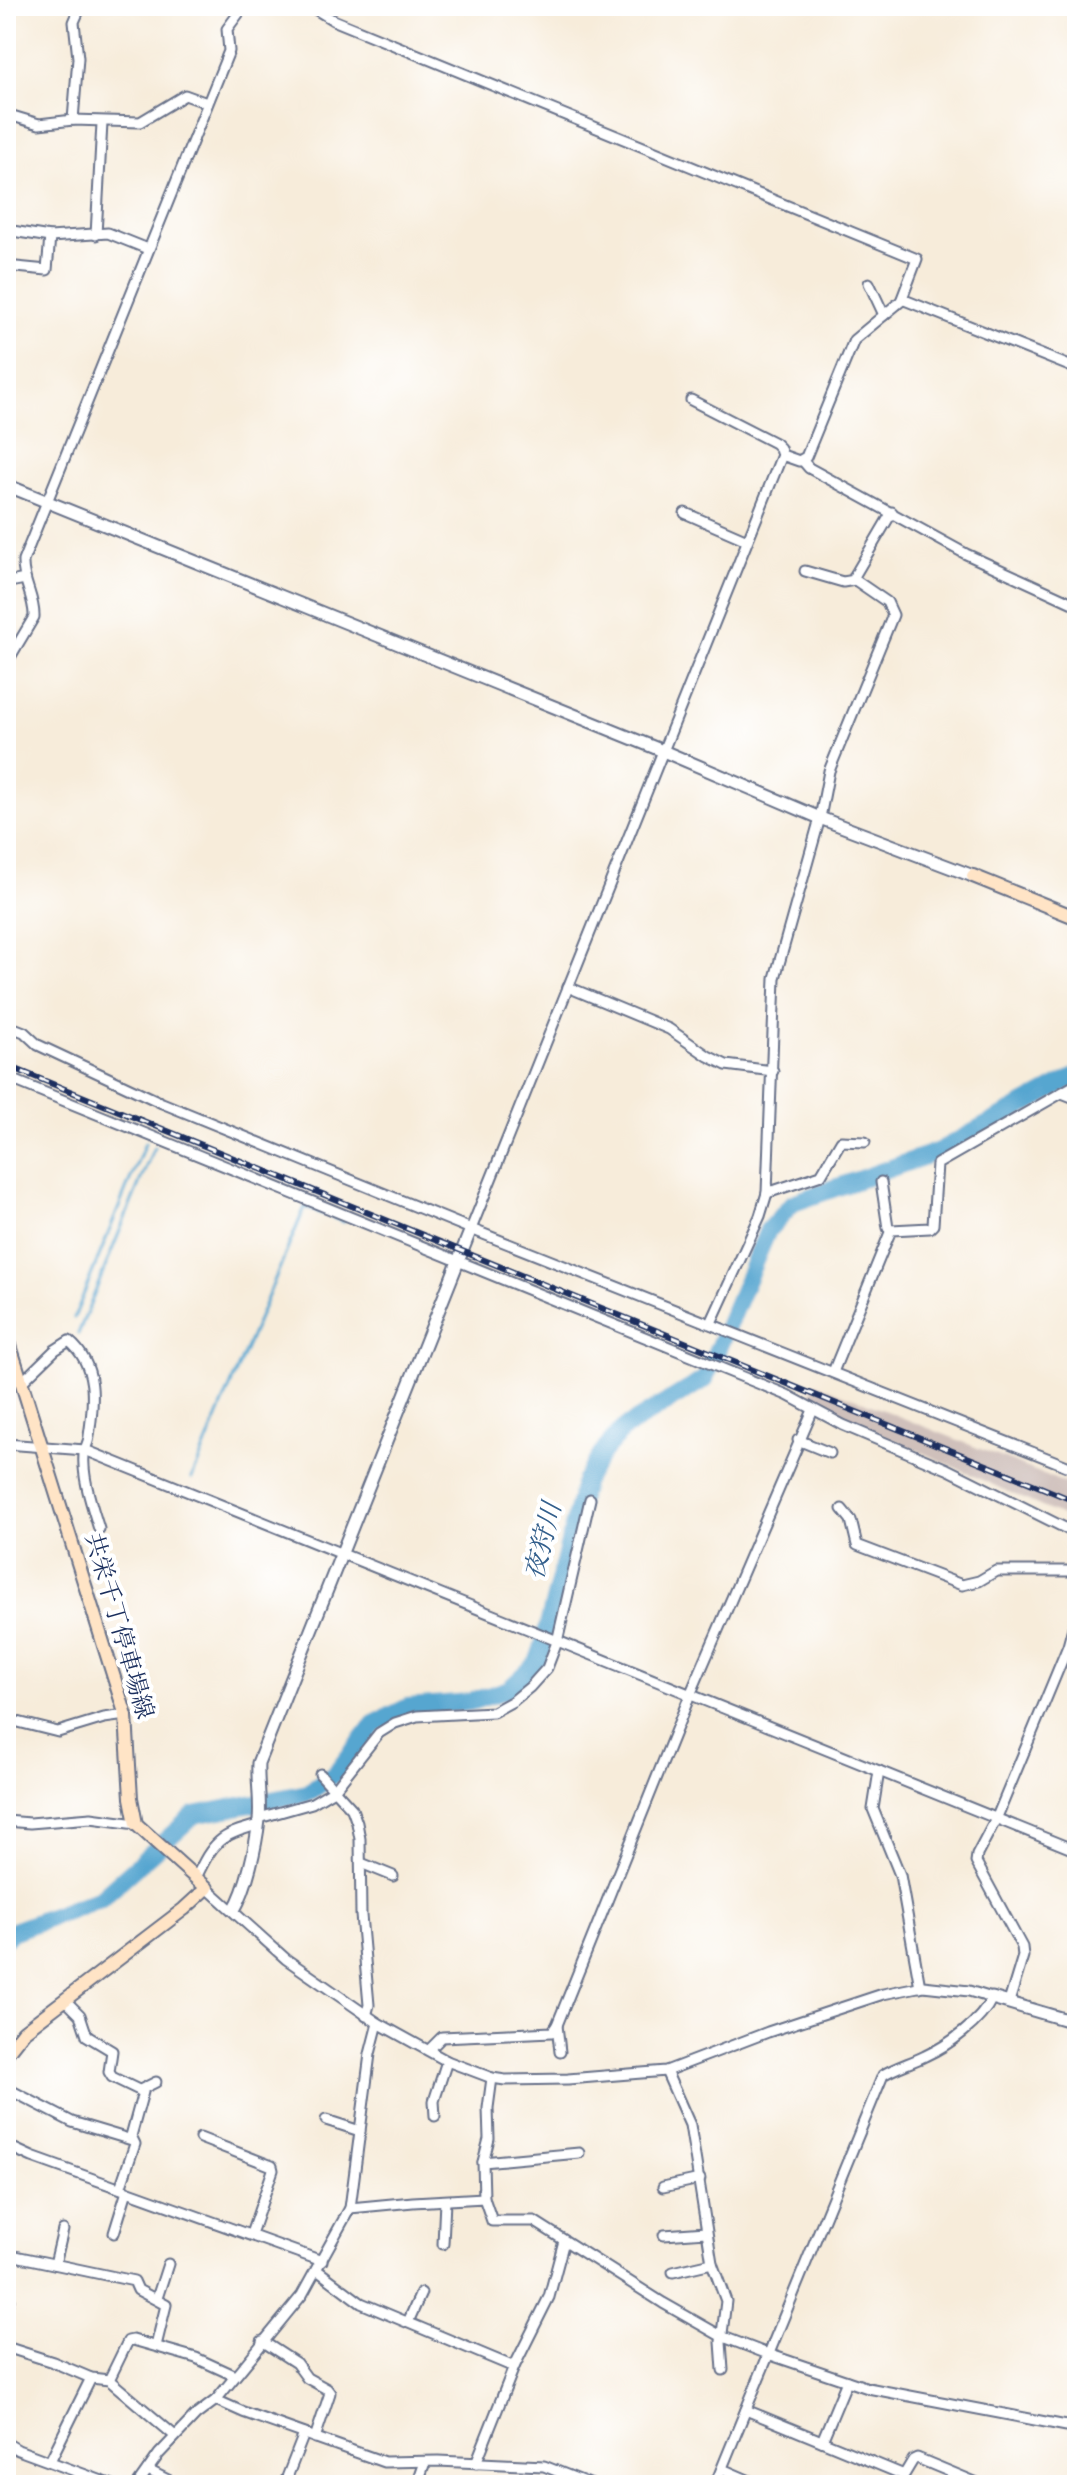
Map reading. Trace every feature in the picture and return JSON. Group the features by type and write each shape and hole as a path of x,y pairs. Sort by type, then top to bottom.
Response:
{"main road":[{"path":"973,876 1077,918"},
{"name":"共栄千丁停車場線","path":"6,1333 126,1715 131,1798 136,1824"},
{"path":"6,2054 24,2031 207,1888 136,1824"}],"street":[{"path":"73,120 78,58 74,22 81,6"},
{"path":"6,664 34,617 23,561 229,51 227,29 244,6"},
{"path":"310,6 333,20 917,259 902,299 854,340 803,461"},
{"path":"6,114 39,124 73,120 140,122 185,95 207,103"},
{"path":"96,235 102,123"},
{"path":"6,230 50,237 108,233 148,249"},
{"path":"6,266 47,270 50,237"},
{"path":"869,283 884,315"},
{"path":"902,299 1077,369"},
{"path":"234,1910 259,1819 258,1763 782,455 775,443 691,400"},
{"path":"782,455 803,461 809,468 966,554 1077,605"},
{"path":"6,485 663,751 820,818 973,876"},
{"path":"855,580 856,570 892,512"},
{"path":"685,513 747,540"},
{"path":"711,1323 774,1191 774,984 820,818 829,771 893,615 887,602 855,580 843,582 805,571"},
{"path":"6,580 25,579"},
{"path":"568,987 669,1029 726,1065 773,1071"},
{"path":"6,1025 24,1032 38,1045 162,1103 1077,1470"},
{"path":"6,1077 787,1395 813,1410 947,1469 1077,1534"},
{"path":"891,1230 930,1228 933,1225 937,1164 1077,1084"},
{"path":"1062,1093 1077,1099"},
{"path":"774,1191 821,1175 841,1141 865,1142"},
{"path":"881,1182 888,1228 891,1230"},
{"path":"833,1372 891,1230"},
{"path":"22,1382 55,1350 69,1341 91,1373 94,1392 89,1441 85,1450 91,1501 99,1529"},
{"path":"429,2050 442,2037 552,2032 557,2025 690,1695 813,1410"},
{"path":"798,1440 830,1453"},
{"path":"6,1444 85,1450 1077,1851"},
{"path":"196,1878 208,1852 219,1839 259,1819 312,1803 333,1789 379,1733 395,1723 417,1716 493,1712 513,1701 547,1668 590,1499"},
{"path":"842,1509 851,1520 857,1545 962,1585 979,1581 996,1571 1076,1571 1077,1601"},
{"path":"1009,2002 1023,1956 1022,1947 976,1862 1068,1646 1077,1613"},
{"path":"6,1719 58,1732 104,1718 126,1715"},
{"path":"879,1771 873,1809 900,1875 920,1987"},
{"path":"321,1776 352,1809 357,1823 369,2005 366,2016"},
{"path":"6,1821 30,1823 91,1818 136,1824"},
{"path":"361,1863 393,1876"},
{"path":"207,1888 286,1959 366,2016 447,2061 492,2078 527,2081 666,2071 883,1994 920,1987 942,1987 992,1998 1077,2023"},
{"path":"715,2485 883,2075 928,2055 953,2038 987,2009 992,1998"},
{"path":"65,2000 80,2015 87,2036 112,2051 109,2072 112,2077 142,2089 156,2082"},
{"path":"137,2485 175,2436 216,2400 302,2295 350,2208 370,2054 378,2023"},
{"path":"557,2025 560,2030 560,2052"},
{"path":"435,2116 434,2101 447,2061"},
{"path":"666,2071 690,2125 712,2263 726,2301 721,2336 723,2370"},
{"path":"492,2078 488,2108 489,2139 483,2162 484,2198 492,2221 534,2221 721,2336 768,2354 868,2388 1077,2428"},
{"path":"6,2088 72,2122 132,2140"},
{"path":"114,2233 135,2144 131,2136 142,2089"},
{"path":"326,2120 360,2131"},
{"path":"200,2138 272,2166 251,2234"},
{"path":"6,2145 32,2157 251,2234 319,2265 361,2303 514,2367"},
{"path":"483,2162 579,2153"},
{"path":"663,2187 700,2179"},
{"path":"350,2208 484,2198"},
{"path":"443,2244 445,2201"},
{"path":"55,2264 63,2230"},
{"path":"664,2235 706,2232"},
{"path":"476,2463 514,2367 549,2297 564,2241"},
{"path":"6,2254 134,2281 138,2290 166,2305 156,2346"},
{"path":"673,2272 712,2263"},
{"path":"157,2298 168,2264"},
{"path":"408,2322 421,2293"},
{"path":"109,2380 128,2341 196,2358 235,2376"},
{"path":"262,2341 296,2363 307,2378 330,2393 315,2438"},
{"path":"6,2347 91,2378 109,2380 175,2436"},
{"path":"50,2461 91,2378"},
{"path":"822,2441 847,2381"},
{"path":"216,2400 384,2462 544,2466 592,2485"},
{"path":"746,2410 904,2475 917,2458 982,2485"},
{"path":"284,2485 304,2434"},
{"path":"6,2443 113,2485"},
{"path":"417,2485 425,2462"},
{"path":"722,2469 759,2485"},
{"path":"148,2470 178,2485"}],"shaded area":[{"path":"816,1383 1077,1488 1077,1523 807,1400"}],"waterway":[{"name":"夜狩川","path":"6,1938 11,1932 101,1898 194,1815 308,1793 336,1773 374,1724 408,1707 470,1702 509,1689 537,1663 585,1480 623,1429 705,1379 768,1230 793,1203 939,1151 1077,1076"},
{"path":"74,1318 145,1143"},
{"path":"78,1334 154,1147"},
{"path":"192,1478 305,1207 344,1222"}],"railway":[{"path":"6,1065 1077,1502"}]}
